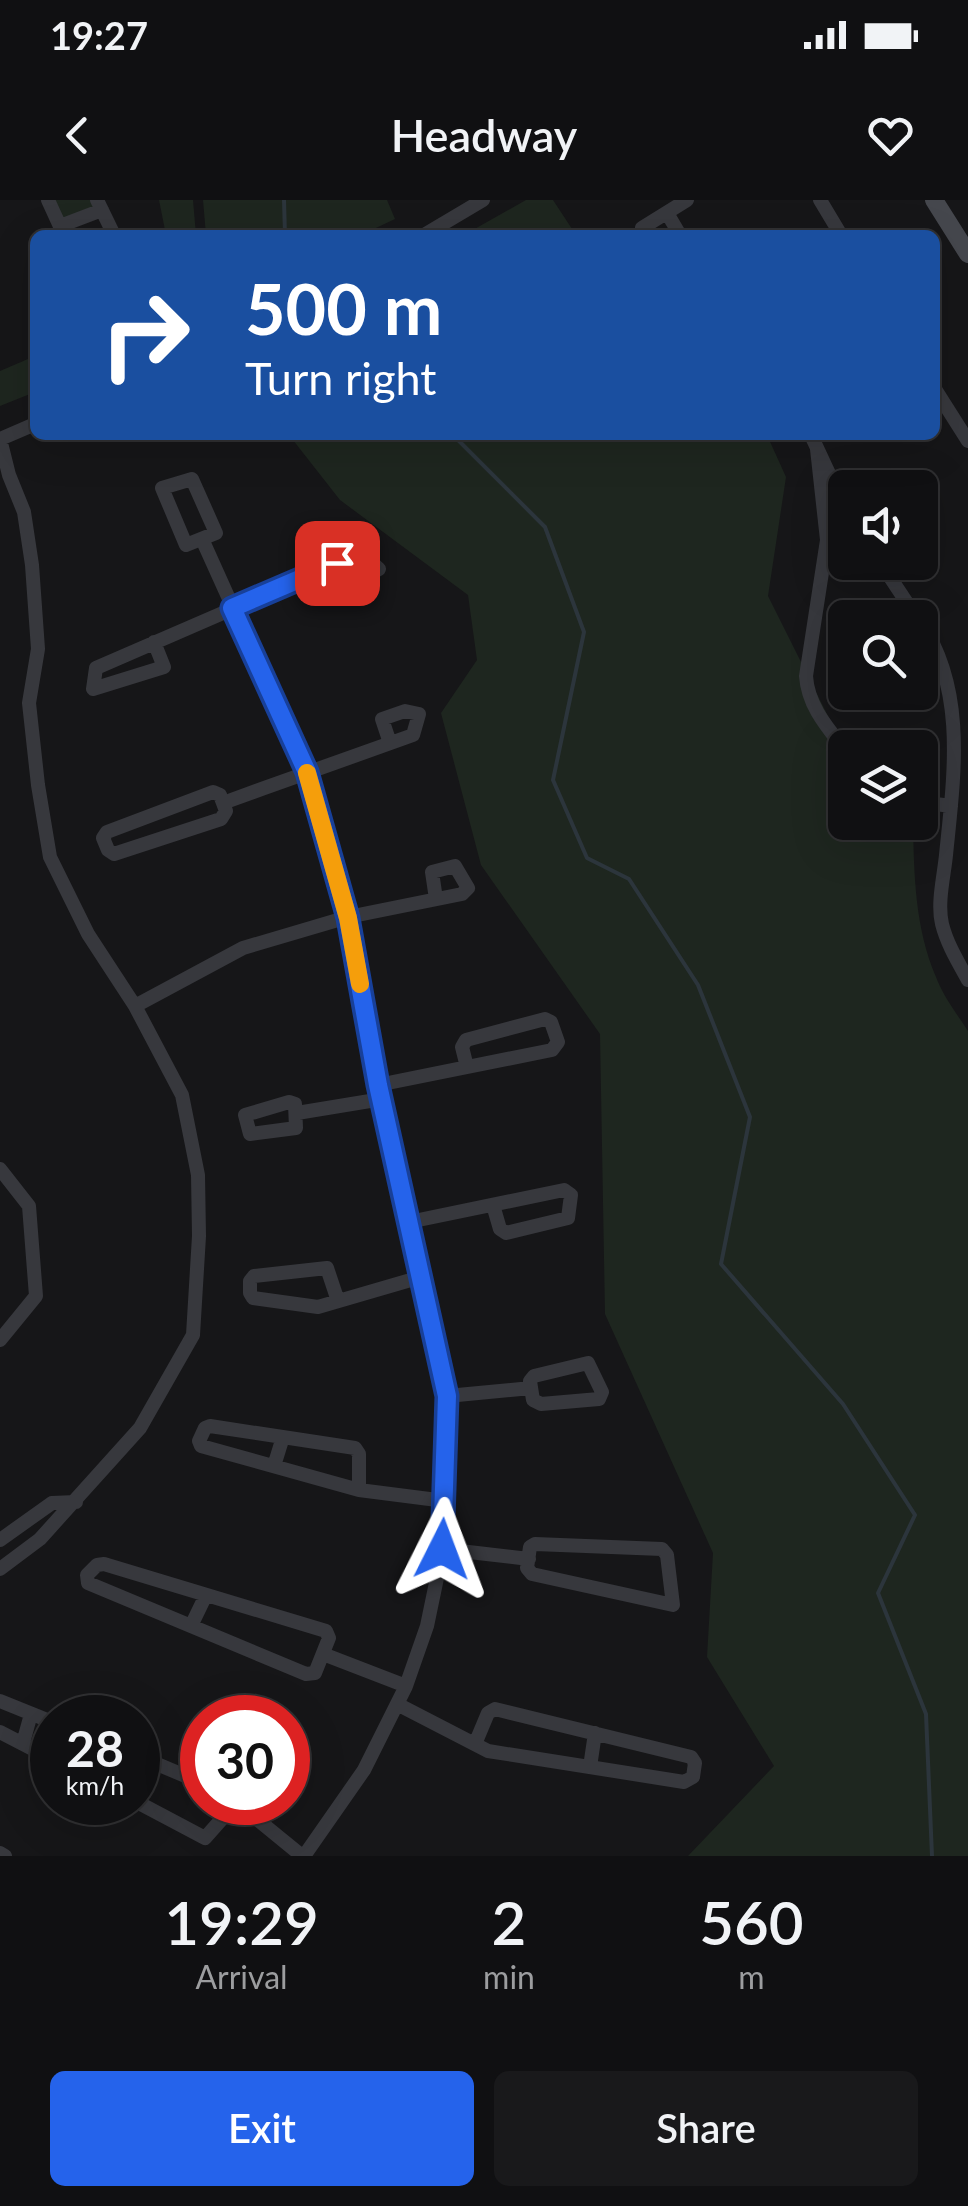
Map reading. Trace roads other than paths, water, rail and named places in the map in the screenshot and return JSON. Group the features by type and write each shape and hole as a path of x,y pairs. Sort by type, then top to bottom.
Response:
{"street":[{"path":"48,200 62,230"},
{"path":"433,230 483,200"},
{"path":"642,230 687,200"},
{"path":"820,200 838,230"},
{"path":"934,200 968,254"},
{"path":"63,230 99,205 112,230"},
{"path":"667,212 677,230"},
{"path":"940,397 968,441"},
{"path":"0,1568 40,1539 140,1428 192,1335 199,1236 198,1175 182,1095 136,1006 88,934 50,857 29,703 38,649 32,566 24,512 0,439 30,426"},
{"path":"814,442 828,472"},
{"path":"814,442 827,540 806,676 816,713 829,730"},
{"path":"192,479 216,534 202,539 186,546 162,488 192,479"},
{"path":"202,539 307,772 348,918 380,1092 447,1396 442,1549 427,1626 406,1686 364,1770 310,1854 268,1825"},
{"path":"154,642 164,667 93,689 96,668 154,642 232,608 314,573"},
{"path":"938,652 952,699 954,729 941,922 968,980"},
{"path":"223,802 390,743"},
{"path":"213,792 223,802 226,811 222,819 114,854 103,838 107,832 213,792"},
{"path":"938,804 951,806"},
{"path":"136,1006 243,948 348,918 436,899"},
{"path":"297,1114 466,1067 552,1050 558,1042 551,1022 545,1020 466,1040 462,1046 466,1067"},
{"path":"0,1169 28,1206 36,1296 0,1340"},
{"path":"409,1222 493,1204 564,1190 570,1195 568,1218 506,1233 500,1229 493,1204"},
{"path":"338,1301 327,1268 254,1276 250,1280 254,1298 318,1307 421,1277"},
{"path":"585,1363 591,1365 602,1392 599,1399 541,1404 532,1400 531,1388 534,1376 585,1363"},
{"path":"447,1396 531,1388"},
{"path":"359,1490 359,1454 355,1448 210,1426 199,1441 201,1446 359,1490 446,1501"},
{"path":"274,1466 282,1437"},
{"path":"0,1540 52,1502 76,1502"},
{"path":"536,1544 662,1549 667,1555 673,1605 532,1574 528,1559 530,1547 536,1544"},
{"path":"442,1549 528,1559"},
{"path":"104,1564 206,1594 326,1630 329,1638 315,1673 306,1674 88,1583 87,1575 96,1565 104,1564"},
{"path":"191,1626 206,1594"},
{"path":"322,1654 406,1686"},
{"path":"0,1701 30,1714"},
{"path":"397,1704 488,1751 684,1782 693,1777 696,1763 691,1756 495,1709 488,1713 475,1744"},
{"path":"23,1744 30,1718"},
{"path":"0,1732 30,1748"},
{"path":"590,1767 595,1733"},
{"path":"180,1825 205,1838 217,1825"}],"waterway":[{"path":"284,200 285,230"},
{"path":"458,440 545,527 584,632 553,780 587,858 629,879 698,985 750,1117 721,1264 843,1404 915,1515 878,1593 926,1714 932,1856"}]}
